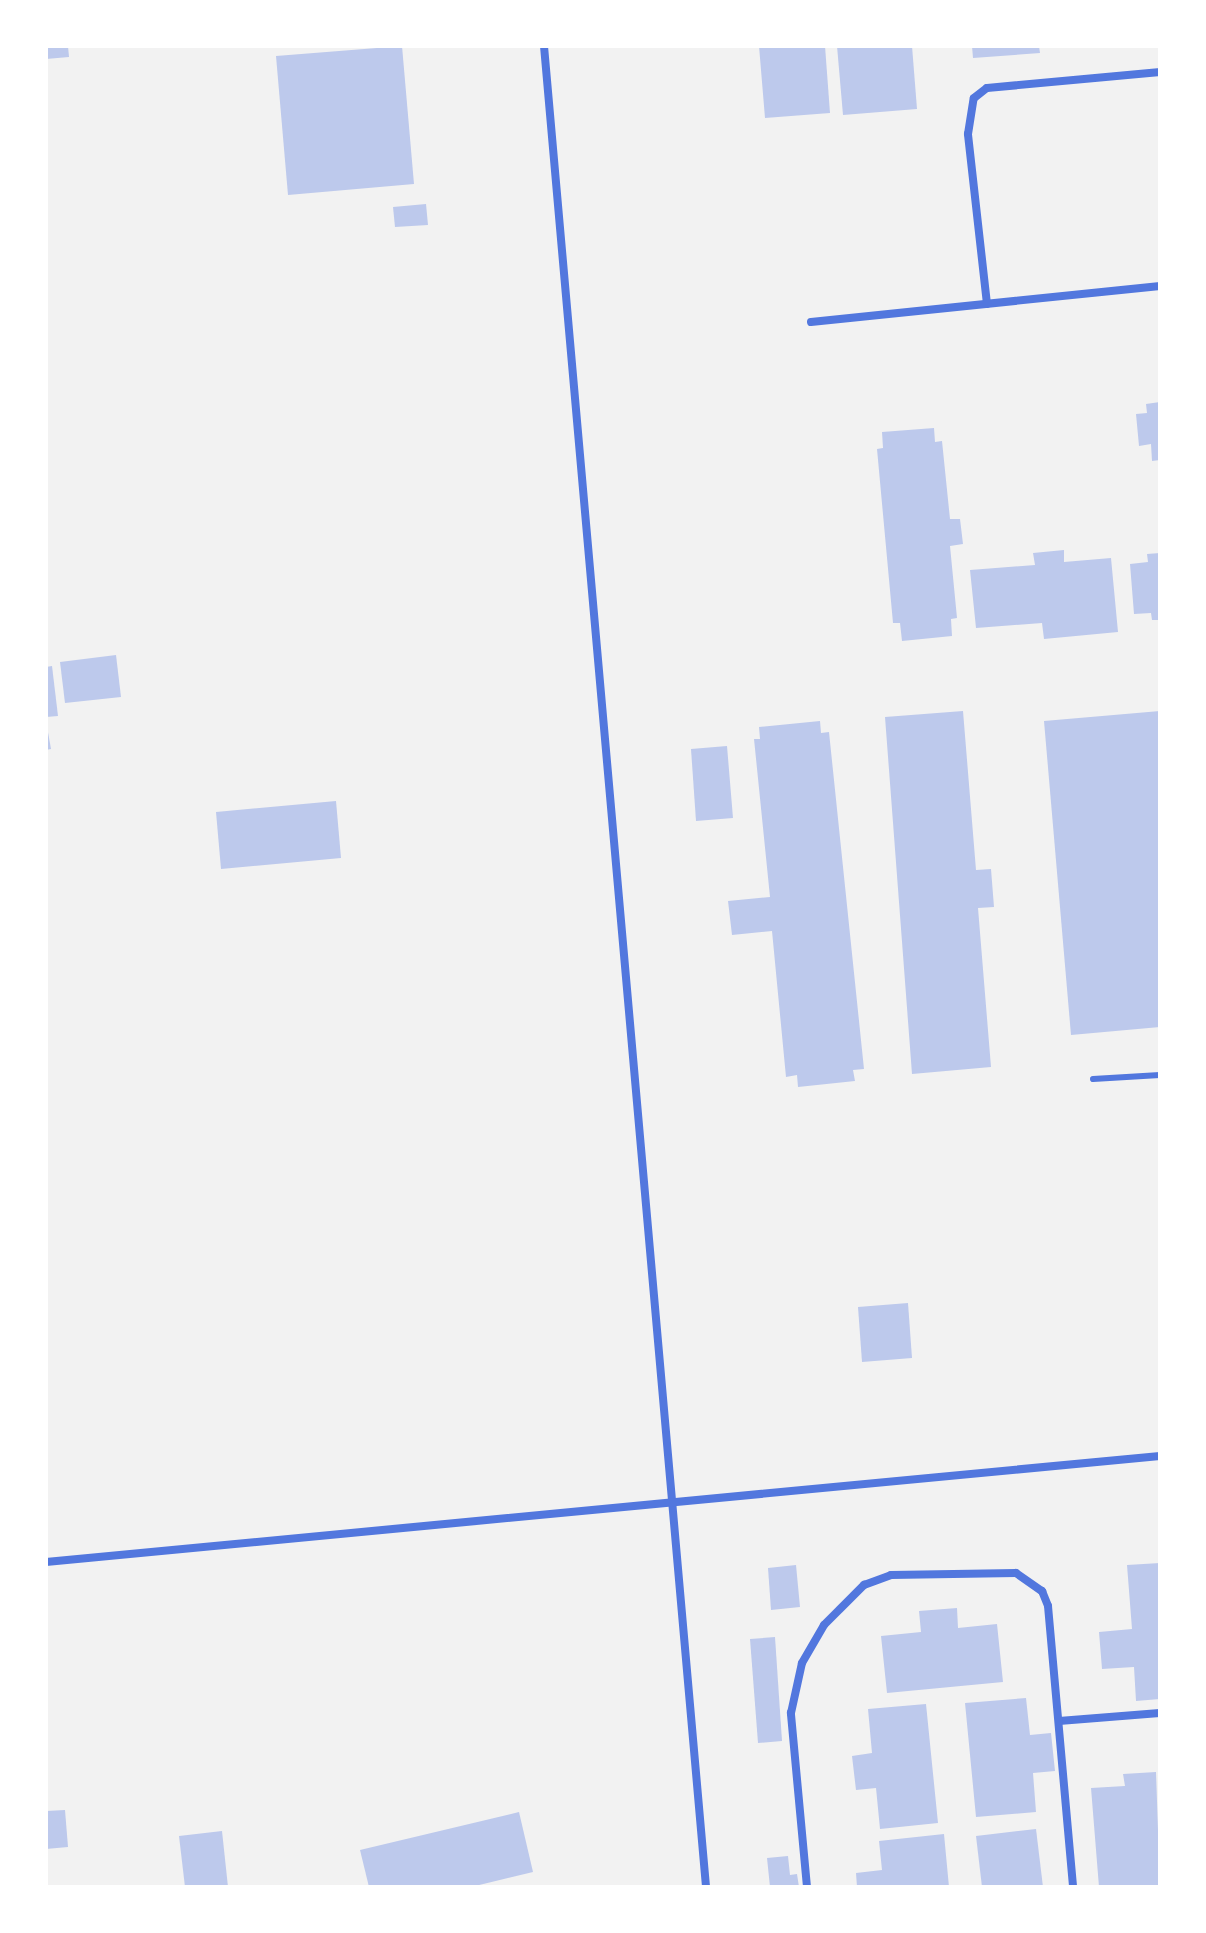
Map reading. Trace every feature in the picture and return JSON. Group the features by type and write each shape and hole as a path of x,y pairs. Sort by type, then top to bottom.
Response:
{"street":[{"path":"544,46 706,1887"},
{"path":"987,304 968,134 974,98 987,88 1160,72"},
{"path":"811,322 1160,286"},
{"path":"46,1562 671,1505 1160,1456"},
{"path":"807,1887 791,1713 794,1689 824,1625 864,1585 891,1575 1016,1573 1034,1583 1048,1606 1073,1887"},
{"path":"1059,1721 1160,1713"}],"lane":[{"path":"1093,1079 1160,1075"}],"building":[{"path":"46,46 68,46 69,57 46,59"},
{"path":"402,46 414,184 288,195 276,56"},
{"path":"759,46 825,46 830,113 765,118"},
{"path":"837,46 912,46 917,109 843,115"},
{"path":"972,46 1039,46 1040,53 973,58"},
{"path":"426,204 428,225 395,227 393,207"},
{"path":"1160,402 1160,460 1152,461 1151,444 1139,446 1136,414 1147,413 1146,404"},
{"path":"934,428 935,442 942,441 950,519 960,519 963,544 950,546 957,618 951,619 952,636 902,641 900,623 893,623 877,449 883,448 882,432"},
{"path":"1064,550 1064,562 1111,558 1118,632 1044,639 1042,623 976,628 970,570 1035,565 1033,553"},
{"path":"1160,553 1160,620 1152,620 1151,613 1134,614 1130,564 1148,562 1147,554"},
{"path":"116,655 121,697 65,703 60,662"},
{"path":"52,666 58,716 46,717 46,667"},
{"path":"963,711 976,870 991,869 994,907 978,908 991,1067 912,1074 885,717"},
{"path":"1160,711 1160,1027 1071,1035 1044,721"},
{"path":"46,721 51,749 46,750"},
{"path":"820,721 821,733 829,732 864,1069 853,1070 855,1081 798,1087 797,1075 786,1077 772,931 732,935 728,901 770,897 754,739 760,739 759,727"},
{"path":"727,746 733,818 696,821 691,749"},
{"path":"336,801 341,858 221,869 216,812"},
{"path":"908,1303 912,1358 862,1362 858,1307"},
{"path":"1160,1563 1160,1699 1136,1701 1134,1667 1102,1669 1099,1632 1132,1629 1127,1565"},
{"path":"796,1565 800,1607 771,1610 768,1568"},
{"path":"957,1608 958,1628 997,1624 1003,1682 887,1693 881,1636 921,1632 919,1611"},
{"path":"775,1637 782,1741 758,1743 750,1639"},
{"path":"1026,1698 1030,1735 1051,1733 1055,1771 1033,1773 1036,1812 976,1817 965,1703"},
{"path":"926,1704 938,1823 880,1829 876,1788 856,1790 852,1756 872,1753 868,1709"},
{"path":"1156,1772 1160,1887 1099,1887 1091,1788 1125,1786 1123,1774"},
{"path":"65,1810 68,1847 46,1849 46,1811"},
{"path":"519,1812 533,1872 471,1887 369,1887 360,1850"},
{"path":"1036,1829 1043,1887 982,1887 976,1836"},
{"path":"222,1831 228,1887 185,1887 179,1836"},
{"path":"944,1834 949,1887 857,1887 856,1873 882,1870 879,1841"},
{"path":"788,1856 790,1875 797,1874 799,1887 770,1887 767,1858"}]}
